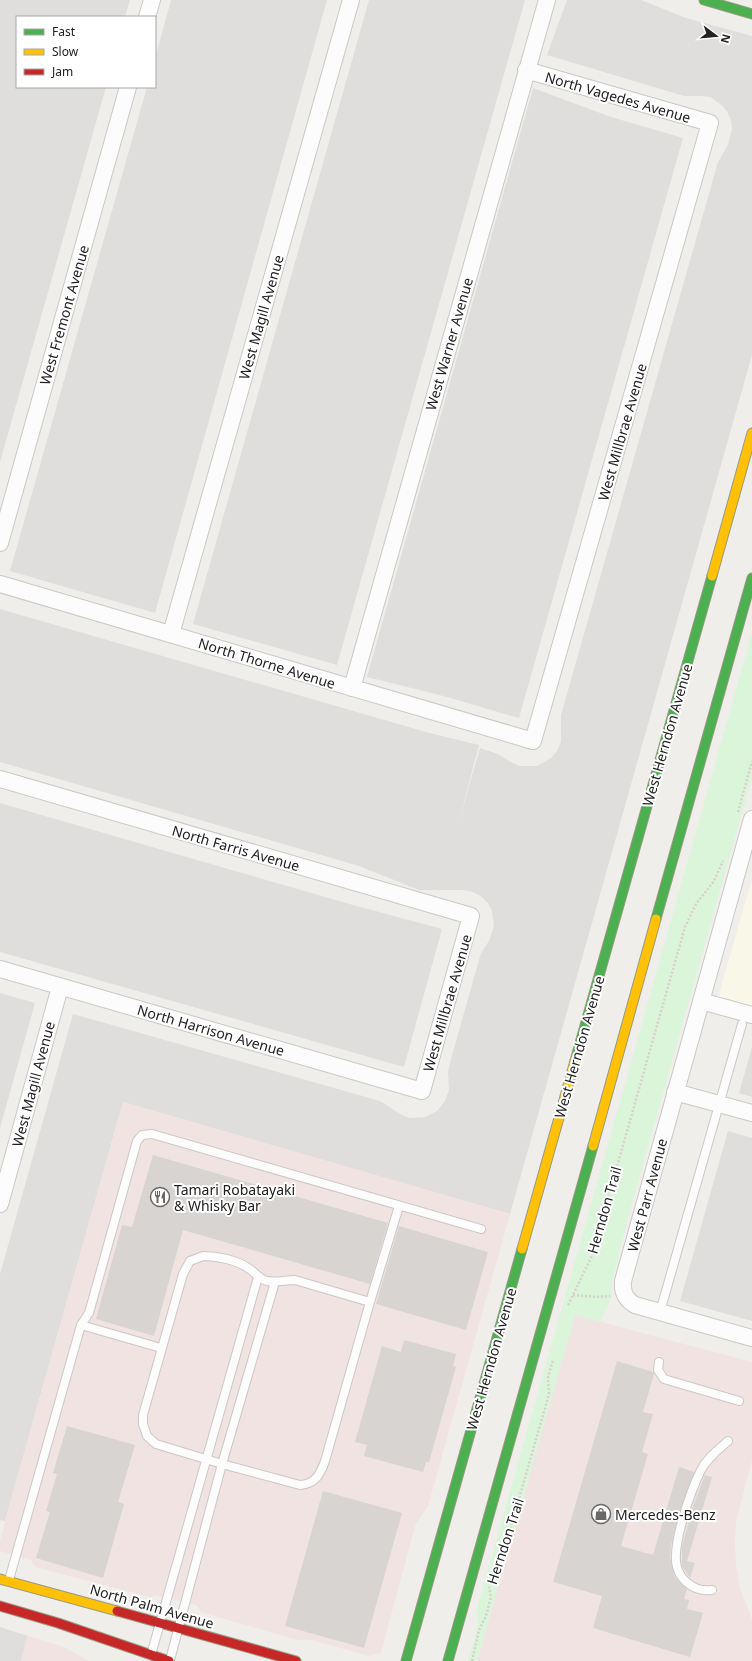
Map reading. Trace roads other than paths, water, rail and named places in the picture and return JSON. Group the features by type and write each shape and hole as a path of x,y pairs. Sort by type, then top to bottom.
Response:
{"main road":[{"path":"704,0 752,14"},
{"name":"West Herndon Avenue","path":"406,1661 752,433"},
{"path":"448,1661 752,578"},
{"path":"0,1587 4,1586 4,1580"},
{"name":"North Palm Avenue","path":"4,1580 296,1661"},
{"path":"0,1606 58,1623 150,1658 169,1661"}],"street":[{"path":"147,16 152,0"},
{"name":"West Magill Avenue","path":"171,634 351,0"},
{"name":"West Warner Avenue","path":"352,688 547,0"},
{"name":"North Vagedes Avenue","path":"526,70 710,123"},
{"name":"West Fremont Avenue","path":"0,543 128,88"},
{"name":"West Millbrae Avenue","path":"533,741 710,123"},
{"name":"North Thorne Avenue","path":"0,584 533,741"},
{"name":"North Farris Avenue","path":"0,779 471,916"},
{"path":"745,816 747,853 700,1001 675,1092 752,1113"},
{"name":"West Millbrae Avenue","path":"422,1091 471,916"},
{"name":"North Harrison Avenue","path":"0,969 422,1091"},
{"name":"West Magill Avenue","path":"0,1204 60,986"},
{"path":"700,1001 747,1020"},
{"name":"West Parr Avenue","path":"660,1312 635,1305 626,1298 622,1290 623,1281 675,1092"},
{"path":"660,1312 752,1338"}],"lane":[{"path":"660,1312 719,1104 747,1020"},
{"path":"4,1580 82,1325 89,1312 137,1141 142,1135 152,1134 481,1230"},
{"path":"370,1302 295,1280 283,1279 275,1282 266,1280 258,1277 249,1268 238,1263 210,1256 203,1256 190,1261 183,1274 143,1415 143,1424 147,1436 156,1444 222,1464 300,1485 313,1482 318,1477 325,1461 398,1206"},
{"path":"150,1658 258,1277"},
{"path":"169,1661 222,1464 275,1282"},
{"path":"82,1325 161,1348"},
{"path":"659,1362 658,1370 664,1380 739,1401"},
{"path":"712,1590 705,1591 694,1588 684,1580 677,1567 677,1546 685,1513 702,1469 714,1454 728,1441"}],"place":[{"name":"Tamari Robatayaki & Whisky Bar","path":"160,1197"},
{"name":"Mercedes-Benz","path":"601,1514"}]}
